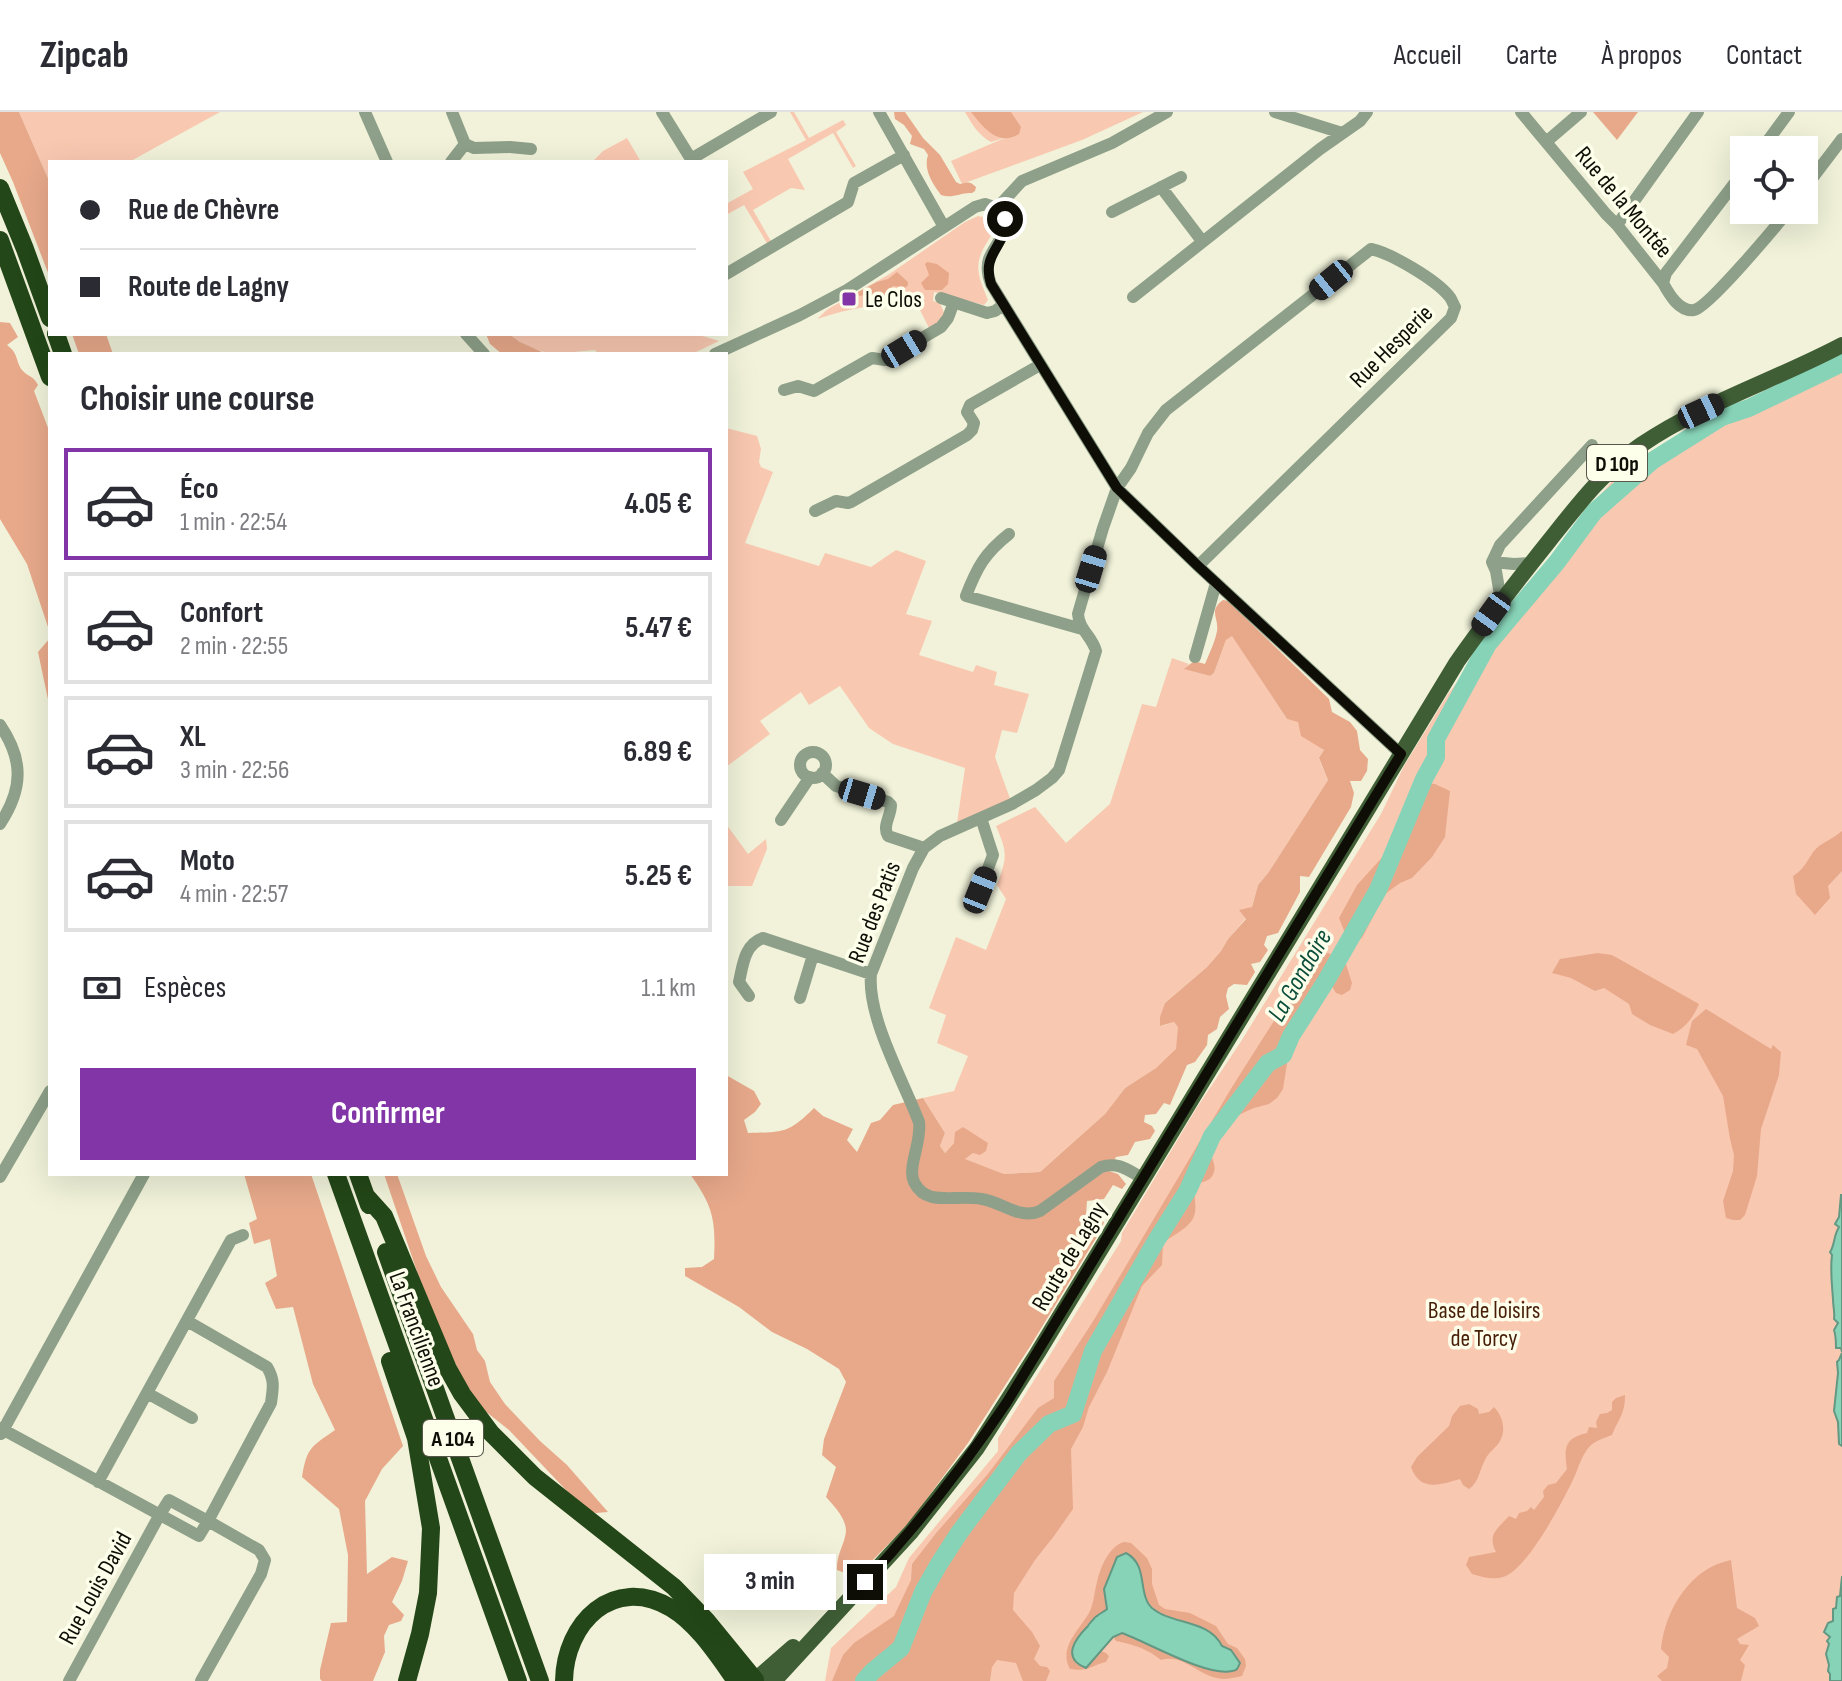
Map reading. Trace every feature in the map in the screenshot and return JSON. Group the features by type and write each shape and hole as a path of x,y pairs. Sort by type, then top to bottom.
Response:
{"highway":[{"path":"0,188 48,312"},
{"path":"0,240 48,372"},
{"name":"La Francilienne","path":"337,1176 518,1681"},
{"name":"La Francilienne","path":"359,1176 540,1681"},
{"path":"366,1196 384,1216 448,1369 491,1433 535,1477 674,1587 706,1620 755,1681"},
{"path":"379,1293 374,1313 416,1438 431,1528 428,1593 407,1681"},
{"path":"564,1681 567,1655 579,1627 587,1617 608,1603 632,1597 656,1601 671,1608 755,1681"}],"main road":[{"name":"D 10p","path":"1401,754 1457,662 1501,601 1599,481 1638,446 1670,426 1842,345"},
{"name":"Route de Lagny","path":"755,1681 845,1602 911,1532 977,1448 1401,754"}],"street":[{"path":"365,112 386,160"},
{"path":"452,112 465,144 474,148 531,149"},
{"path":"662,112 691,159 771,112"},
{"path":"879,112 944,227"},
{"path":"997,208 1022,181 1112,143 1167,112"},
{"path":"1275,112 1342,133"},
{"path":"1133,297 1360,121 1367,112"},
{"name":"Rue de la Montée","path":"1521,112 1617,225 1668,292 1685,308 1694,310 1701,307 1777,224"},
{"path":"1546,142 1581,112"},
{"path":"1617,225 1698,112"},
{"path":"1771,136 1789,112"},
{"path":"1818,171 1842,139"},
{"path":"453,160 465,144"},
{"path":"728,273 848,202 854,183 904,155"},
{"path":"1112,212 1181,177"},
{"path":"1161,187 1202,241"},
{"path":"1663,283 1666,273 1730,189"},
{"path":"719,352 820,305 980,205 989,204 997,208 1004,214 1005,230 989,260 991,284 1117,488 1401,754"},
{"name":"Rue Hesperie","path":"1117,488 1148,433 1166,410 1371,249 1393,256 1451,297 1455,307 1451,318 1198,566"},
{"path":"784,390 798,386 814,391 872,358 885,360 941,327 948,318 948,300 987,313 1003,305"},
{"path":"468,336 482,352"},
{"path":"815,511 836,501 851,502 967,435 974,423 967,412 970,405 1040,365"},
{"path":"1501,601 1492,562 1500,545 1592,445"},
{"name":"Rue des Patis","path":"1117,488 1078,614 1078,622 1095,646 1095,658 1059,770 1036,790 940,836 924,848 871,974 870,988 874,1009 920,1131 912,1168 912,1176 919,1190 934,1197 982,1199 1029,1215 1040,1211 1107,1165 1114,1164 1144,1179"},
{"path":"1009,534 990,549 966,596 1082,629"},
{"path":"1492,562 1532,563"},
{"path":"1195,657 1216,583"},
{"path":"0,725 11,741 18,768 17,791 0,824"},
{"path":"781,820 816,775 836,786 888,802 891,805 885,829 888,836 924,848"},
{"path":"980,890 993,855 981,818"},
{"path":"749,996 739,982 747,949 754,941 763,938 871,974"},
{"path":"800,998 813,955"},
{"path":"0,1177 48,1094"},
{"path":"143,1176 1,1431 199,1536 271,1403 272,1376 267,1367 187,1321"},
{"path":"98,1482 231,1240 243,1235"},
{"path":"147,1393 192,1418"},
{"path":"159,1516 169,1500 259,1550 265,1560 261,1574 201,1681"},
{"name":"Rue Louis David","path":"69,1681 159,1516"}],"green space":[{"path":"19,112 220,112 133,160 48,160 48,178"},
{"path":"790,112 794,112 809,138 843,120 846,125 836,132 856,166 853,168 833,133 788,159 805,190 791,188 753,210 772,243 768,245 744,205 728,214 728,203 753,189 743,172 806,140"},
{"path":"965,112 1143,112 1082,140 962,184 951,161 1007,137 991,142 979,133"},
{"path":"627,138 640,160 594,160 603,151"},
{"path":"978,216 988,218 993,229 978,266 988,300 984,305 934,292 933,301 940,303 945,315 930,330 916,302 866,307 817,319 828,309 888,275"},
{"path":"512,336 703,336 719,341 696,352 546,352"},
{"name":"Base de loisirs de Torcy","path":"1842,360 1842,1681 825,1681 831,1648 896,1587 909,1558 998,1451 998,1438 1121,1241 1122,1233 1196,1109 1381,814 1404,766 1448,694 1553,555 1619,472 1638,458"},
{"path":"728,429 757,436 761,467 773,472 745,543 819,566 825,553 871,567 896,550 926,561 906,614 932,621 919,655 973,672 976,665 997,672 994,685 1029,694 1017,733 1002,730 995,757 1012,804 956,830 965,768 893,744 869,728 840,686 809,705 801,692 760,721 770,734 728,766"},
{"path":"1232,635 1287,719 1298,721 1324,750 1319,759 1328,780 1258,885 1246,918 1207,967 1165,1003 1161,1026 1174,1022 1179,1027 1177,1049 1156,1068 1125,1088 1105,1114 1040,1172 1004,1174 964,1159 973,1153 973,1135 963,1127 945,1153 940,1146 945,1133 923,1098 954,1091 968,1056 937,1043 946,1015 929,1008 956,937 986,950 1006,899 997,885 1005,856 996,826 1035,807 1066,843 1110,804 1142,704 1156,707 1172,658 1189,664 1185,669 1210,676 1214,673 1226,640"},
{"path":"728,827 748,854 766,839 767,849 752,886 728,886"}],"shaded area":[{"path":"0,112 19,112 48,178 48,273 13,182 0,153"},
{"path":"894,112 905,112 923,138 940,155 956,182 970,183 976,187 975,191 941,195 928,171 928,155 924,149 910,144 912,136 895,119"},
{"path":"971,112 1011,112 1021,127 1019,134 998,137"},
{"path":"1593,112 1638,112 1617,140"},
{"path":"927,262 937,264 949,273 948,284 942,290 925,290 921,283 929,275"},
{"path":"897,272 908,285 905,288 893,286 891,298 886,304 881,305 871,294 858,295 858,292"},
{"path":"0,322 10,323 18,337 7,345 22,370 38,385 34,391 48,428 48,627 27,564 0,519"},
{"path":"73,336 107,336 112,352 78,352"},
{"path":"487,336 512,336 542,352 500,352 490,344"},
{"path":"1223,600 1228,601 1329,699 1332,712 1350,722 1357,731 1360,750 1368,759 1367,771 1361,781 1350,781 1354,793 1351,807 1309,877 1300,876 1300,892 1278,933 1267,936 1264,945 1268,950 1260,962 1251,964 1255,972 1247,985 1234,984 1228,988 1229,1009 1220,1017 1217,1029 1208,1035 1207,1045 1195,1062 1187,1065 1170,1105 1164,1103 1156,1114 1145,1115 1144,1122 1155,1131 1150,1139 1135,1142 1128,1155 1116,1157 1109,1171 1118,1174 1126,1184 1122,1189 1113,1185 1104,1199 1087,1201 1086,1215 1099,1217 1104,1222 1101,1230 968,1443 909,1523 866,1567 850,1575 837,1570 846,1531 839,1512 826,1497 836,1467 822,1455 824,1439 846,1382 839,1369 772,1332 739,1307 685,1276 685,1268 702,1267 714,1259 711,1214 704,1195 691,1176 728,1176 728,1076 754,1091 761,1104 744,1120 748,1133 784,1130 798,1123 814,1108 823,1116 853,1129 847,1140 857,1152 871,1123 880,1120 893,1105 923,1098 945,1133 940,1146 945,1153 954,1143 955,1132 963,1127 988,1143 986,1151 980,1155 973,1153 965,1159 1004,1174 1040,1172 1105,1114 1125,1088 1156,1068 1176,1049 1178,1027 1174,1022 1160,1026 1165,1003 1207,967 1246,919 1239,910 1252,907 1258,885 1328,780 1319,758 1324,750 1301,736 1298,722 1287,719 1232,636 1226,640 1214,673 1210,676 1184,669 1194,661 1205,664 1217,631 1215,611"},
{"path":"48,640 48,700 38,652"},
{"path":"1426,783 1450,791 1445,837 1432,857 1412,878 1385,894 1362,938 1355,942 1348,941 1339,918 1357,885 1396,845 1412,794"},
{"path":"1842,831 1842,871 1828,886 1830,898 1815,915 1796,894 1793,876 1819,846"},
{"path":"1342,952 1352,983 1350,990 1342,995 1336,993 1330,983 1325,983 1314,993 1314,1005 1291,1039 1283,1089 1277,1098 1234,1117 1216,1137 1208,1151 1214,1162 1213,1174 1196,1189 1194,1217 1163,1243 1162,1265 1142,1286 1071,1449 1073,1509 1014,1593 1013,1610 1040,1646 1034,1659 1050,1671 1046,1681 1023,1681 1016,1663 997,1660 992,1667 990,1681 832,1681 843,1655 854,1643 894,1616 911,1580 912,1564 937,1532 987,1475 1038,1408 1054,1398 1054,1381 1312,961 1328,953 1338,957"},
{"path":"1598,953 1612,955 1699,1004 1692,1018 1673,1034 1632,1014 1629,1004 1604,988 1595,991 1571,978 1552,973 1560,959"},
{"path":"1706,1009 1781,1052 1779,1075 1761,1129 1757,1176 1745,1215 1740,1220 1726,1218 1723,1201 1733,1171 1734,1155 1723,1096 1697,1049 1686,1045 1692,1021"},
{"path":"245,1176 312,1176 403,1446 382,1469 365,1501 367,1574 392,1557 408,1561 392,1602 404,1615 401,1621 389,1625 384,1636 385,1652 373,1681 320,1679 331,1623 347,1622 348,1555 339,1509 302,1477 311,1449 335,1430 313,1384 293,1307 276,1309 265,1283 277,1276 270,1239 254,1244 249,1223 257,1219"},
{"path":"385,1176 398,1176 426,1256 441,1287 473,1334 490,1382 505,1404 567,1465 608,1512 585,1510 509,1430 485,1411 459,1371 430,1310"},
{"path":"1841,1195 1842,1352 1841,1348 1836,1348 1834,1330 1838,1323 1834,1319 1830,1252 1839,1227 1835,1224 1839,1217"},
{"path":"1842,1353 1842,1446 1839,1444 1834,1411 1837,1362"},
{"path":"1625,1395 1623,1412 1612,1435 1595,1442 1587,1450 1551,1522 1522,1563 1499,1578 1472,1574 1466,1565 1469,1557 1496,1552 1493,1537 1497,1529 1509,1516 1516,1519 1519,1513 1531,1507 1534,1510 1544,1497 1543,1491 1548,1485 1556,1483 1567,1469 1566,1450 1570,1441 1587,1433 1589,1427 1597,1428 1600,1414 1612,1410 1612,1402"},
{"path":"1469,1404 1478,1409 1479,1414 1489,1412 1494,1407 1503,1426 1501,1439 1486,1457 1475,1483 1469,1489 1460,1479 1431,1485 1420,1480 1411,1467 1417,1457 1449,1426 1460,1406"},
{"path":"1124,1542 1131,1543 1147,1558 1159,1605 1190,1613 1216,1626 1228,1644 1237,1648 1245,1659 1242,1676 1215,1678 1177,1660 1161,1660 1140,1648 1116,1641 1113,1637 1122,1632 1240,1663 1206,1629 1154,1608 1145,1595 1137,1562 1117,1557 1104,1589 1107,1609 1091,1621 1084,1632 1079,1665 1085,1668 1101,1651 1109,1656 1106,1662 1089,1668 1070,1669 1066,1654 1068,1647 1091,1609 1103,1564 1114,1548"},
{"path":"1126,1553 1138,1565 1145,1595 1152,1608 1208,1631 1222,1646 1231,1650 1240,1663 1236,1670 1208,1669 1122,1633 1113,1637 1086,1668 1078,1664 1072,1654 1075,1642 1107,1609 1104,1589 1117,1557"},
{"path":"1731,1560 1737,1608 1755,1618 1759,1626 1737,1639 1740,1644 1749,1645 1740,1660 1745,1665 1741,1681 1662,1681 1657,1676 1667,1668 1669,1657 1661,1649 1663,1634 1674,1606 1692,1581 1703,1572"},
{"path":"1842,1576 1842,1681 1830,1681 1826,1654 1830,1637 1824,1632 1828,1623 1833,1621"}],"waterway":[{"name":"La Gondoire","path":"864,1681 901,1648 923,1592 939,1564 1019,1453 1049,1424 1073,1414 1093,1351 1188,1190 1212,1136 1268,1063 1283,1055 1291,1036 1378,890 1436,757 1436,739 1488,644 1557,562 1594,512 1652,461 1722,417 1749,408 1842,363"}],"place":[{"name":"Le Clos","path":"849,299"}],"route":[{"path":"865,1582 939,1497 1007,1402 1401,754 1117,488 991,284 989,260 1003,236 1005,219"}]}
